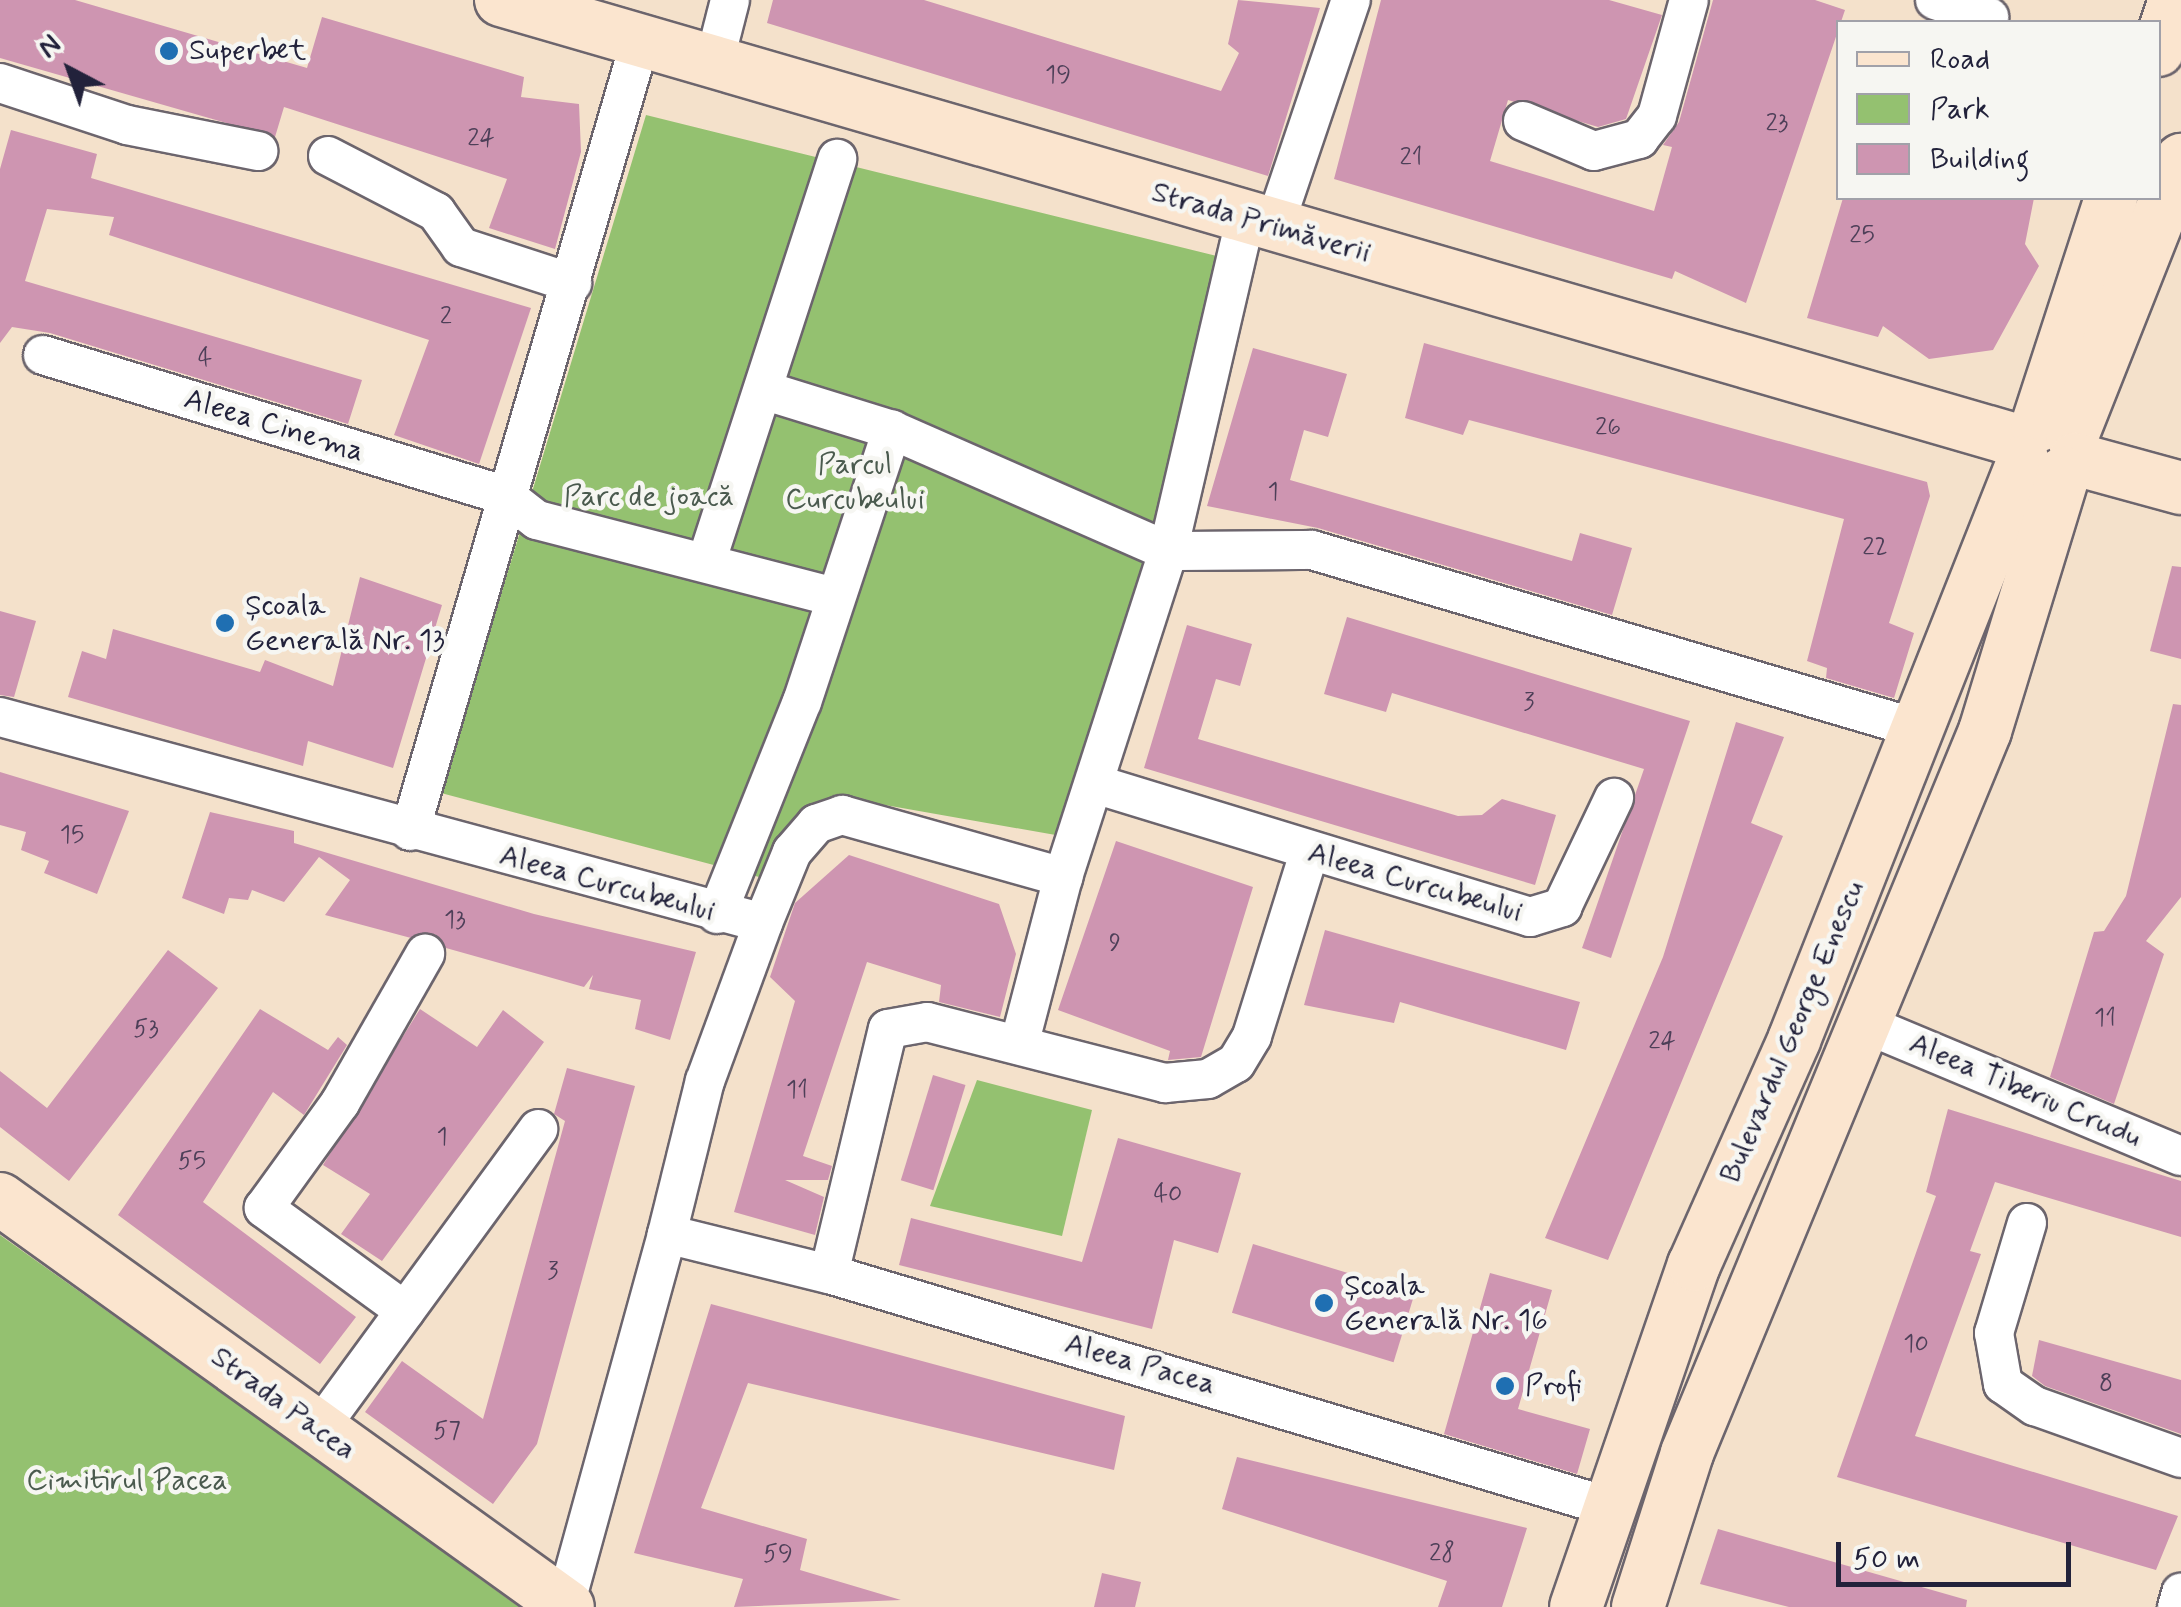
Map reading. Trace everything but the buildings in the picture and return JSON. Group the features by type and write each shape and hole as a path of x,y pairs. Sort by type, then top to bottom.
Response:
{"main road":[{"name":"Strada Primăverii","path":"501,0 2181,488"},
{"path":"2161,41 2174,0"},
{"name":"Bulevardul George Enescu","path":"1576,1607 1694,1265 1919,729 2181,160"},
{"name":"Bulevardul George Enescu","path":"1640,1606 1687,1453 1870,1026 1985,731 2111,200"},
{"name":"Strada Pacea","path":"0,1199 567,1606"}],"street":[{"path":"714,63 730,0"},
{"path":"1018,1045 1063,877 1168,552 1260,223 1351,0"},
{"path":"1523,120 1594,151 1639,139 1657,116 1689,0"},
{"path":"1935,0 1990,13"},
{"path":"410,831 640,42"},
{"path":"0,82 127,124 258,151"},
{"path":"328,156 436,212 461,247 572,283"},
{"path":"706,563 837,159"},
{"name":"Aleea Cinema","path":"42,355 506,496 537,520 834,597"},
{"path":"763,390 892,430 1168,552 1312,550 1919,729"},
{"path":"717,914 892,430"},
{"name":"Aleea Curcubeului","path":"0,718 763,924"},
{"name":"Aleea Curcubeului","path":"1094,784 1309,853 1545,917 1562,907 1614,798"},
{"path":"567,1606 706,1081 792,852 816,824 842,814 1063,877"},
{"path":"830,1274 888,1029 928,1022 1166,1084 1208,1078 1236,1063 1309,853"},
{"path":"405,1311 264,1208 340,1104 425,954"},
{"name":"Aleea Tiberiu Crudu","path":"1870,1026 2181,1156"},
{"path":"318,1430 538,1129"},
{"path":"2027,1223 1994,1332 2003,1384 2035,1406 2181,1458"},
{"name":"Aleea Pacea","path":"667,1234 830,1274 1610,1507"},
{"path":"2177,1607 2181,1593"}],"green space":[{"name":"Parcul Curcubeului","path":"646,115 1241,262 1067,837 851,799 763,878 441,793"},
{"path":"977,1080 1092,1110 1062,1236 930,1206"},
{"name":"Cimitirul Pacea","path":"0,1235 329,1469 519,1607 0,1607"}],"place":[{"name":"Superbet","path":"169,51"},
{"name":"Școala Generală Nr. 13","path":"225,623"},
{"name":"Școala Generală Nr. 16","path":"1324,1303"},
{"name":"Profi","path":"1505,1386"}],"park label":[{"name":"Parc de joacă","path":"649,497"}]}
